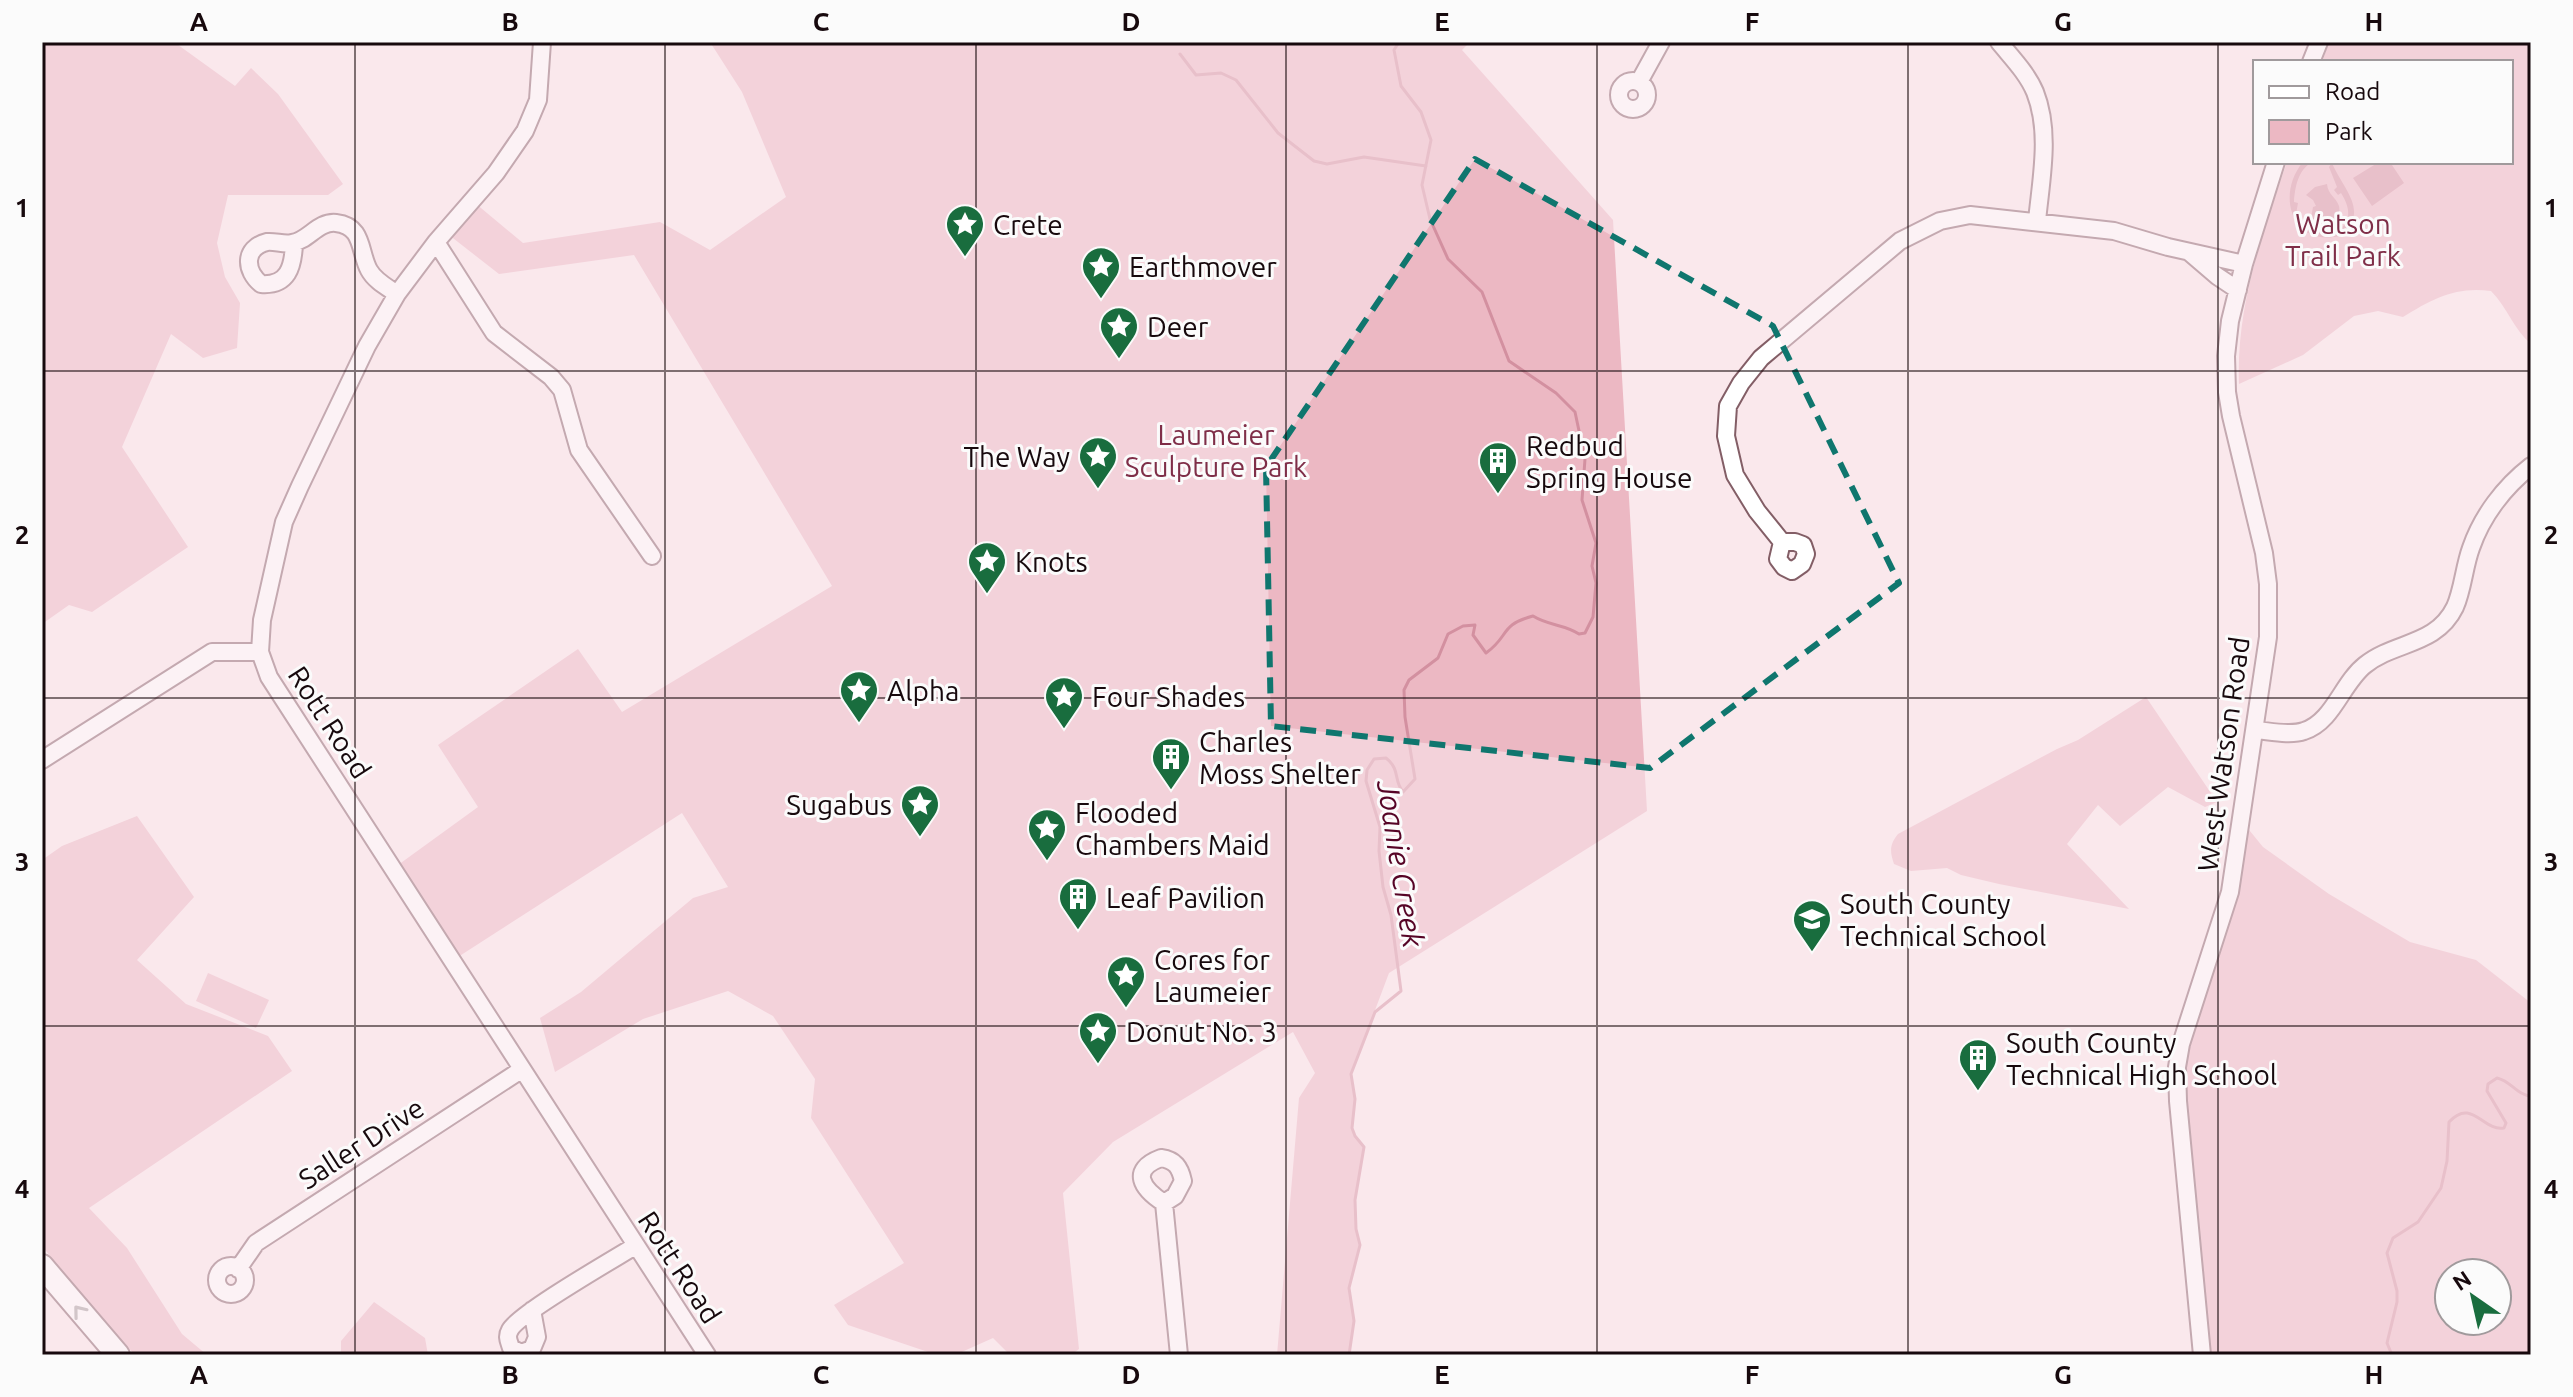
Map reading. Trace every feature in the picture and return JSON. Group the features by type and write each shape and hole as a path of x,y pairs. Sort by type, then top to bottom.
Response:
{"highway":[{"path":"42,1266 118,1355"}],"street":[{"name":"Rott Road","path":"542,42 538,100 525,131 496,173 436,242 397,294 367,346 284,522 262,620 260,652 269,677 707,1355"},
{"path":"1639,82 1661,42"},
{"path":"1999,42 2035,91 2042,116 2044,144 2037,221"},
{"name":"West Watson Road","path":"2202,1355 2177,1067 2181,1044 2230,892 2268,637 2268,584 2259,522 2227,392 2227,338 2244,264 2275,164"},
{"path":"1782,542 1741,488 1731,463 1726,422 1728,406 1761,358 1900,241 1940,221 1970,215 2114,231 2244,264"},
{"path":"294,244 321,226 336,223 353,230 362,243 368,268 376,280 397,294"},
{"path":"436,242 494,333 551,377 562,390 579,450 652,556"},
{"path":"2187,251 2238,290"},
{"path":"2255,730 2305,731 2324,717 2358,671 2368,663 2438,631 2455,607 2471,547 2482,522 2512,482 2531,466"},
{"path":"42,760 212,652 260,652"},
{"name":"Saller Drive","path":"238,1269 256,1243 521,1070"},
{"path":"1164,1203 1179,1355"},
{"path":"532,1310 635,1246"}],"highlighted area":[{"path":"1475,159 1773,326 1899,583 1650,768 1271,726 1266,467"}],"green space":[{"path":"42,42 174,42 235,86 251,68 278,94 343,184 328,195 228,195 217,243 225,277 240,303 237,348 203,358 171,334 122,447 188,547 92,612 69,605 42,624"},
{"name":"Laumeier Sculpture Park","path":"710,42 1470,42 1462,50 1613,220 1647,811 1389,973 1351,1074 1355,1099 1352,1128 1364,1147 1355,1200 1360,1245 1349,1288 1354,1321 1349,1355 1277,1355 1299,1098 1315,1073 1293,1032 1113,1142 1063,1193 1079,1349 1071,1355 1010,1355 993,1338 955,1355 937,1355 848,1325 834,1305 904,1263 811,1118 815,1079 773,1016 728,991 643,1019 555,1072 540,1018 581,992 693,898 728,887 682,813 458,957 398,865 478,807 438,745 578,649 622,712 832,586 634,255 499,274 449,235 475,203 523,243 660,222 710,250 786,197 742,92"},
{"name":"Watson Trail Park","path":"2329,42 2531,42 2531,344 2491,291 2467,290 2434,300 2403,317 2378,311 2354,316 2303,355 2239,384 2242,327 2252,271 2286,164 2513,164 2513,60 2323,60"},
{"path":"2146,697 2217,802 2205,807 2168,787 2120,826 2098,805 2067,844 2129,909 1999,884 1961,875 1947,868 1911,871 1894,864 1891,849 1898,834 2078,740"},
{"path":"137,816 194,897 137,960 186,1004 268,1036 292,1071 89,1208 127,1248 182,1334 207,1355 135,1355 42,1246 42,860 62,846"},
{"path":"2241,820 2263,847 2329,894 2410,942 2476,960 2531,1003 2531,1355 2202,1355 2177,1081"},
{"path":"208,973 269,1000 256,1028 196,1001"},
{"path":"374,1302 425,1338 428,1355 341,1355 341,1341"}],"shaded area":[{"path":"2302,164 2310,164 2298,179 2294,202 2298,203 2296,214 2315,230 2336,231 2348,218 2341,193 2338,195 2334,190 2337,187 2329,167 2333,164 2354,210 2348,227 2339,236 2309,234 2299,226 2290,202 2295,175"},
{"path":"2376,164 2391,164 2404,183 2372,206 2353,178"},
{"path":"2327,184 2339,210 2338,223 2328,226 2311,218 2316,206 2306,195 2315,187"}],"waterway":[{"name":"Joanie Creek","path":"1349,1355 1354,1321 1349,1288 1360,1245 1355,1200 1364,1147 1352,1128 1355,1099 1351,1074 1375,1012 1401,991 1391,915 1383,887 1380,827 1366,781 1367,770 1374,759 1386,758 1394,767 1403,792 1415,779 1404,690 1409,680 1438,658 1448,634 1463,626 1475,625 1473,635 1486,653 1515,623 1533,616 1579,634 1585,633 1593,617 1596,583 1592,566 1596,543 1582,500 1585,459 1575,412 1556,393 1509,361 1482,292 1448,259 1430,219 1422,185 1431,140 1421,112 1401,86 1394,50 1399,42"},
{"path":"1180,54 1196,75 1221,73 1236,80 1278,133 1314,161 1327,164 1364,157 1426,166"},
{"path":"2392,1355 2387,1343 2397,1291 2387,1253 2393,1238 2418,1222 2441,1188 2447,1161 2449,1122 2464,1113 2497,1128 2504,1128 2506,1123 2487,1091 2488,1084 2497,1078 2531,1096"}],"place":[{"name":"Crete","path":"965,258"},
{"name":"Earthmover","path":"1101,300"},
{"name":"Deer","path":"1119,360"},
{"name":"The Way","path":"1098,490"},
{"name":"Redbud Spring House","path":"1498,495"},
{"name":"Knots","path":"987,595"},
{"name":"Alpha","path":"859,724"},
{"name":"Four Shades","path":"1064,730"},
{"name":"Charles Moss Shelter","path":"1171,791"},
{"name":"Sugabus","path":"920,838"},
{"name":"Flooded Chambers Maid","path":"1047,862"},
{"name":"Leaf Pavilion","path":"1078,931"},
{"name":"South County Technical School","path":"1812,953"},
{"name":"Cores for Laumeier","path":"1126,1009"},
{"name":"Donut No. 3","path":"1098,1065"},
{"name":"South County Technical High School","path":"1978,1092"}]}
